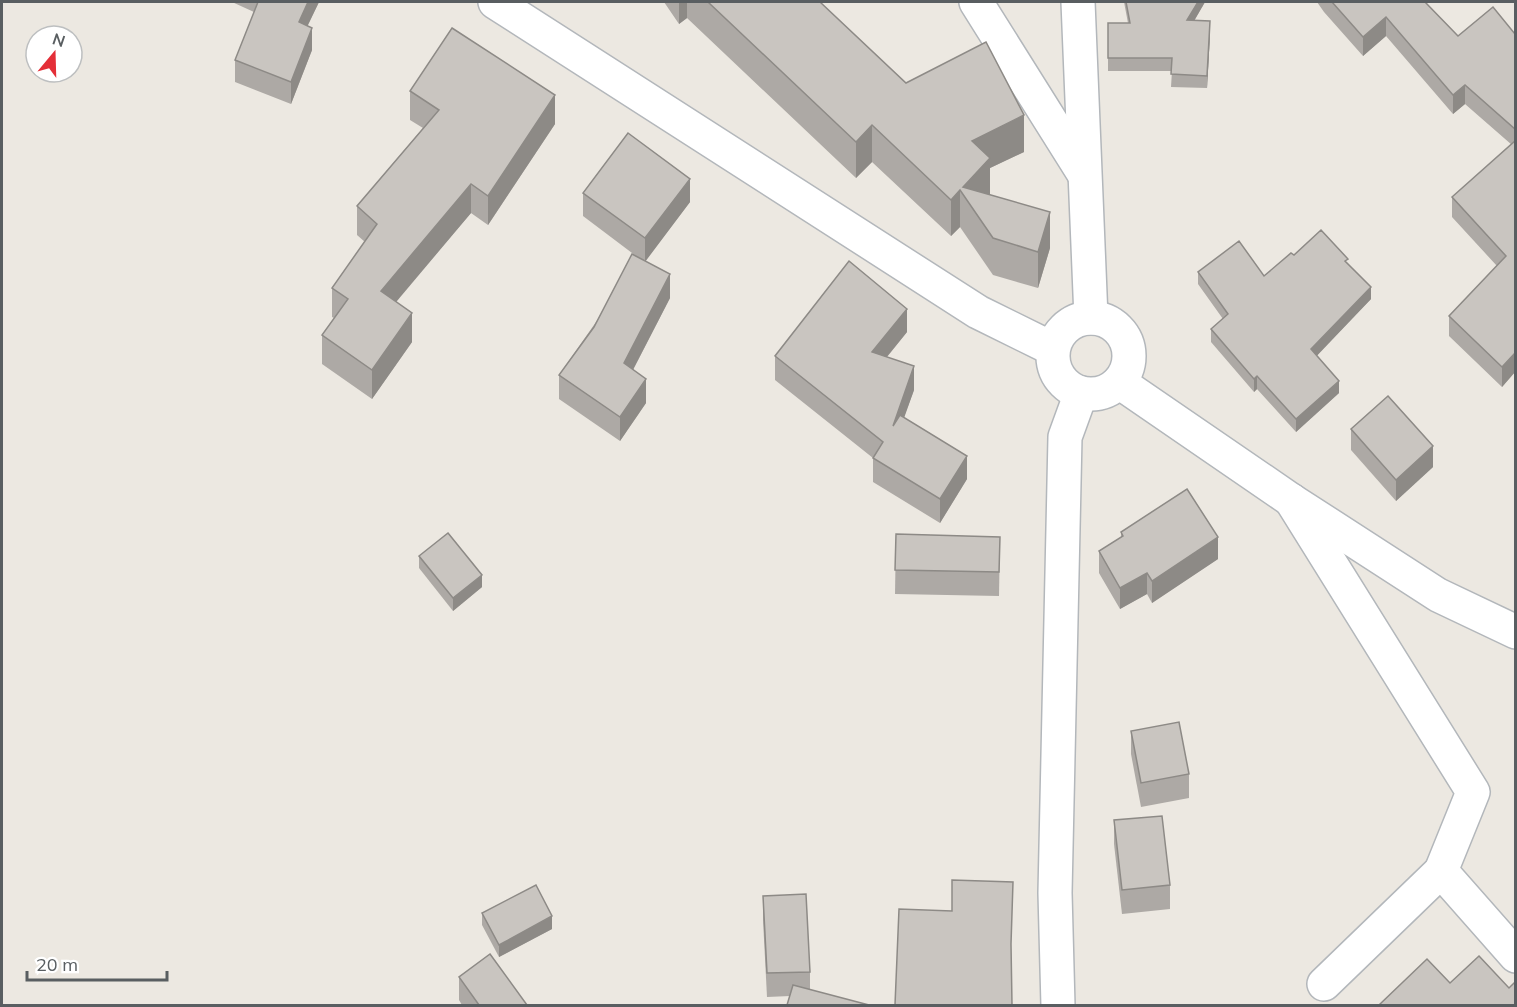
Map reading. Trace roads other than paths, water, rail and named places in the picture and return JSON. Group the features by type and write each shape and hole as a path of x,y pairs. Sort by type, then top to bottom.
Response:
{"street":[{"path":"495,2 978,312 1053,350"},
{"path":"976,2 1085,175"},
{"path":"1078,2 1091,318"},
{"path":"1091,318 1108,321 1122,333 1129,349 1128,367 1119,382 1101,392 1081,393 1065,384 1054,368 1053,350 1060,333 1067,327 1074,322 1091,318"},
{"path":"1119,382 1291,500 1438,595 1515,632"},
{"path":"1058,1005 1055,893 1065,437 1081,393"},
{"path":"1291,500 1473,792 1441,871 1324,984"},
{"path":"1441,871 1515,956"}]}
